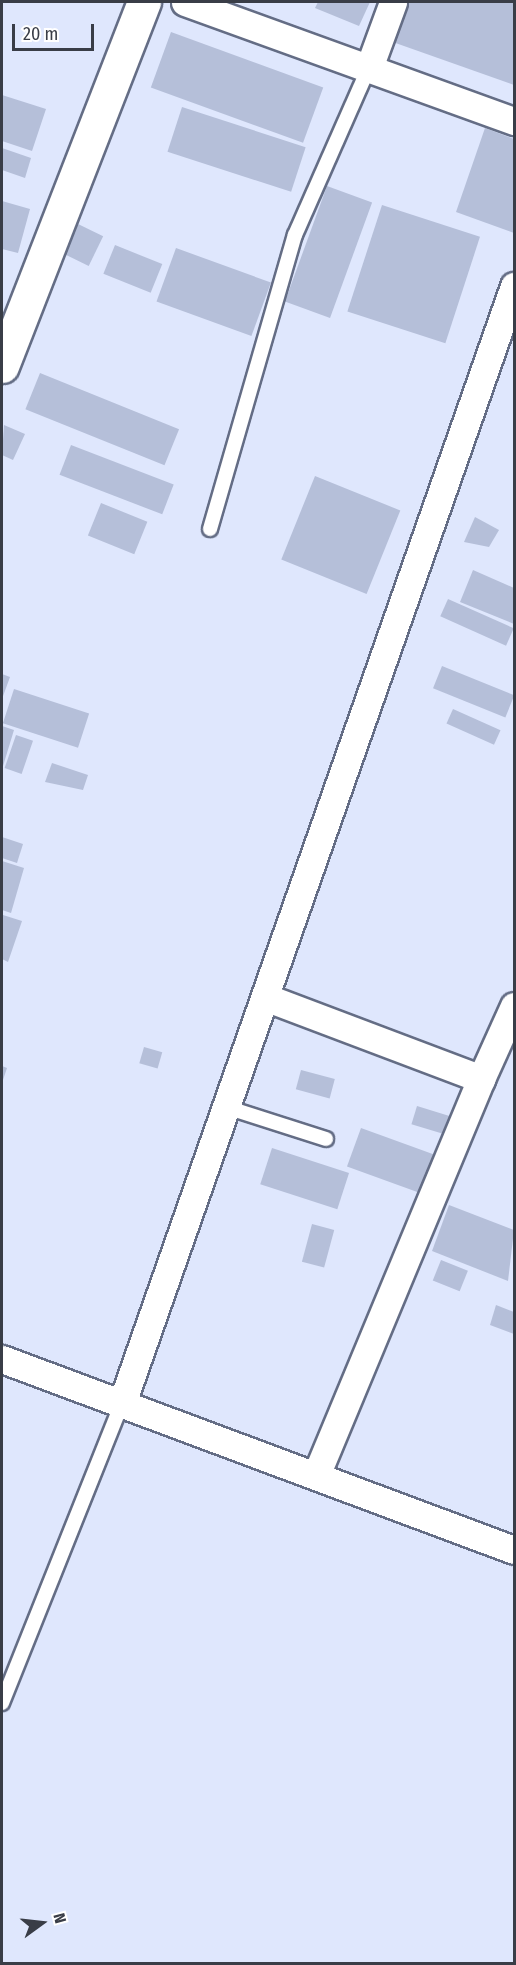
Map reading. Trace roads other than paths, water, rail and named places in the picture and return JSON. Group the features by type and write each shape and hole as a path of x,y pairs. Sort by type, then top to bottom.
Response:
{"street":[{"path":"2,366 144,2"},
{"path":"185,2 370,65 514,121"},
{"path":"370,65 393,2"},
{"path":"122,1403 226,1107 267,998 514,286"},
{"path":"267,998 482,1079"},
{"path":"316,1475 514,1006"},
{"path":"2,1359 514,1550"}],"lane":[{"path":"210,528 295,234 370,65"},
{"path":"226,1107 326,1139"},
{"path":"2,1703 122,1403"}]}
